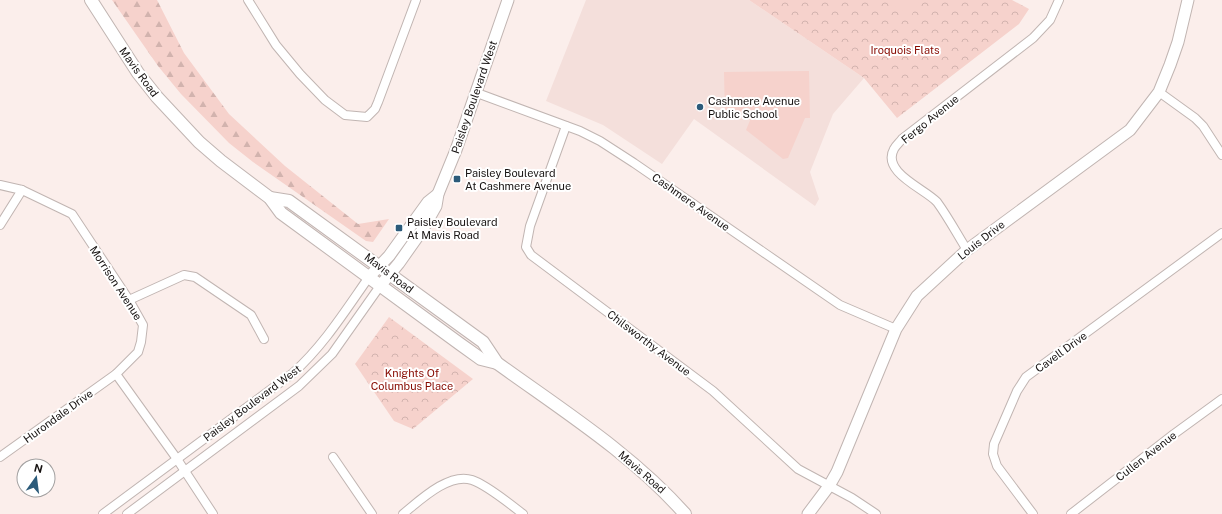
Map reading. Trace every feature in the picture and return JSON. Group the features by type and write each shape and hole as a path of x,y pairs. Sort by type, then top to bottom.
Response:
{"main road":[{"name":"Mavis Road","path":"91,0 138,73 157,97 188,131 221,161 270,198 281,213 380,286 481,359 497,363"},
{"name":"Mavis Road","path":"270,198 289,201 483,342 497,363 624,455 650,477 685,514"}],"street":[{"path":"248,0 276,45 300,74 325,100 345,116 367,117 375,109 378,102 416,0"},
{"name":"Paisley Boulevard West","path":"127,514 291,393 332,354 380,286 399,263 423,229 436,206 438,194 454,156 477,93 508,0"},
{"name":"Fergo Avenue","path":"967,250 936,202 897,172 892,156 894,149 902,139 1033,38 1050,20 1058,0"},
{"name":"Louis Drive","path":"808,514 829,486 837,472 896,329 916,296 967,250 1130,130 1159,92 1178,42 1188,0"},
{"path":"1159,92 1195,118 1203,126 1222,155"},
{"name":"Cashmere Avenue","path":"477,93 566,126 600,141 840,305 896,329"},
{"name":"Chilsworthy Avenue","path":"566,126 530,226 526,247 531,255 714,392 798,469 852,498 876,514"},
{"name":"Morrison Avenue","path":"0,185 22,190 72,214 129,300 144,325 138,352 116,374"},
{"path":"0,225 22,190"},
{"name":"Paisley Boulevard West","path":"103,514 282,382 303,364 326,339 369,277 389,256 428,202 438,194"},
{"name":"Cavell Drive","path":"1033,514 997,466 993,454 994,444 1017,391 1026,377 1222,233"},
{"path":"129,300 184,275 195,277 251,315 264,339"},
{"path":"116,374 177,458 213,514"},
{"name":"Hurondale Drive","path":"0,457 116,374"},
{"name":"Cullen Avenue","path":"1071,514 1174,434 1222,399"},
{"path":"333,457 372,514"},
{"path":"403,514 442,484 455,479 471,479 490,490 523,514"}],"shaded area":[{"name":"Cashmere Avenue Public School","path":"586,0 749,0 864,78 833,114 810,172 819,199 815,206 694,119 662,164 603,125 546,101"}],"green space":[{"path":"112,0 157,0 184,53 229,114 285,166 358,224 389,219 373,242 366,241 253,162 229,143 181,94 158,66"},
{"name":"Iroquois Flats","path":"749,0 1012,0 1029,9 1019,24 897,118 864,78"},
{"path":"883,0 920,0 911,16"},
{"path":"809,71 810,118 805,118 788,158 783,159 746,130 751,118 725,118 724,72"},
{"name":"Knights Of Columbus Place","path":"389,317 473,379 413,429 394,421 355,364"}],"place":[{"name":"Cashmere Avenue Public School","path":"700,107"},
{"name":"Paisley Boulevard At Cashmere Avenue","path":"457,179"},
{"name":"Paisley Boulevard At Mavis Road","path":"399,228"}]}
